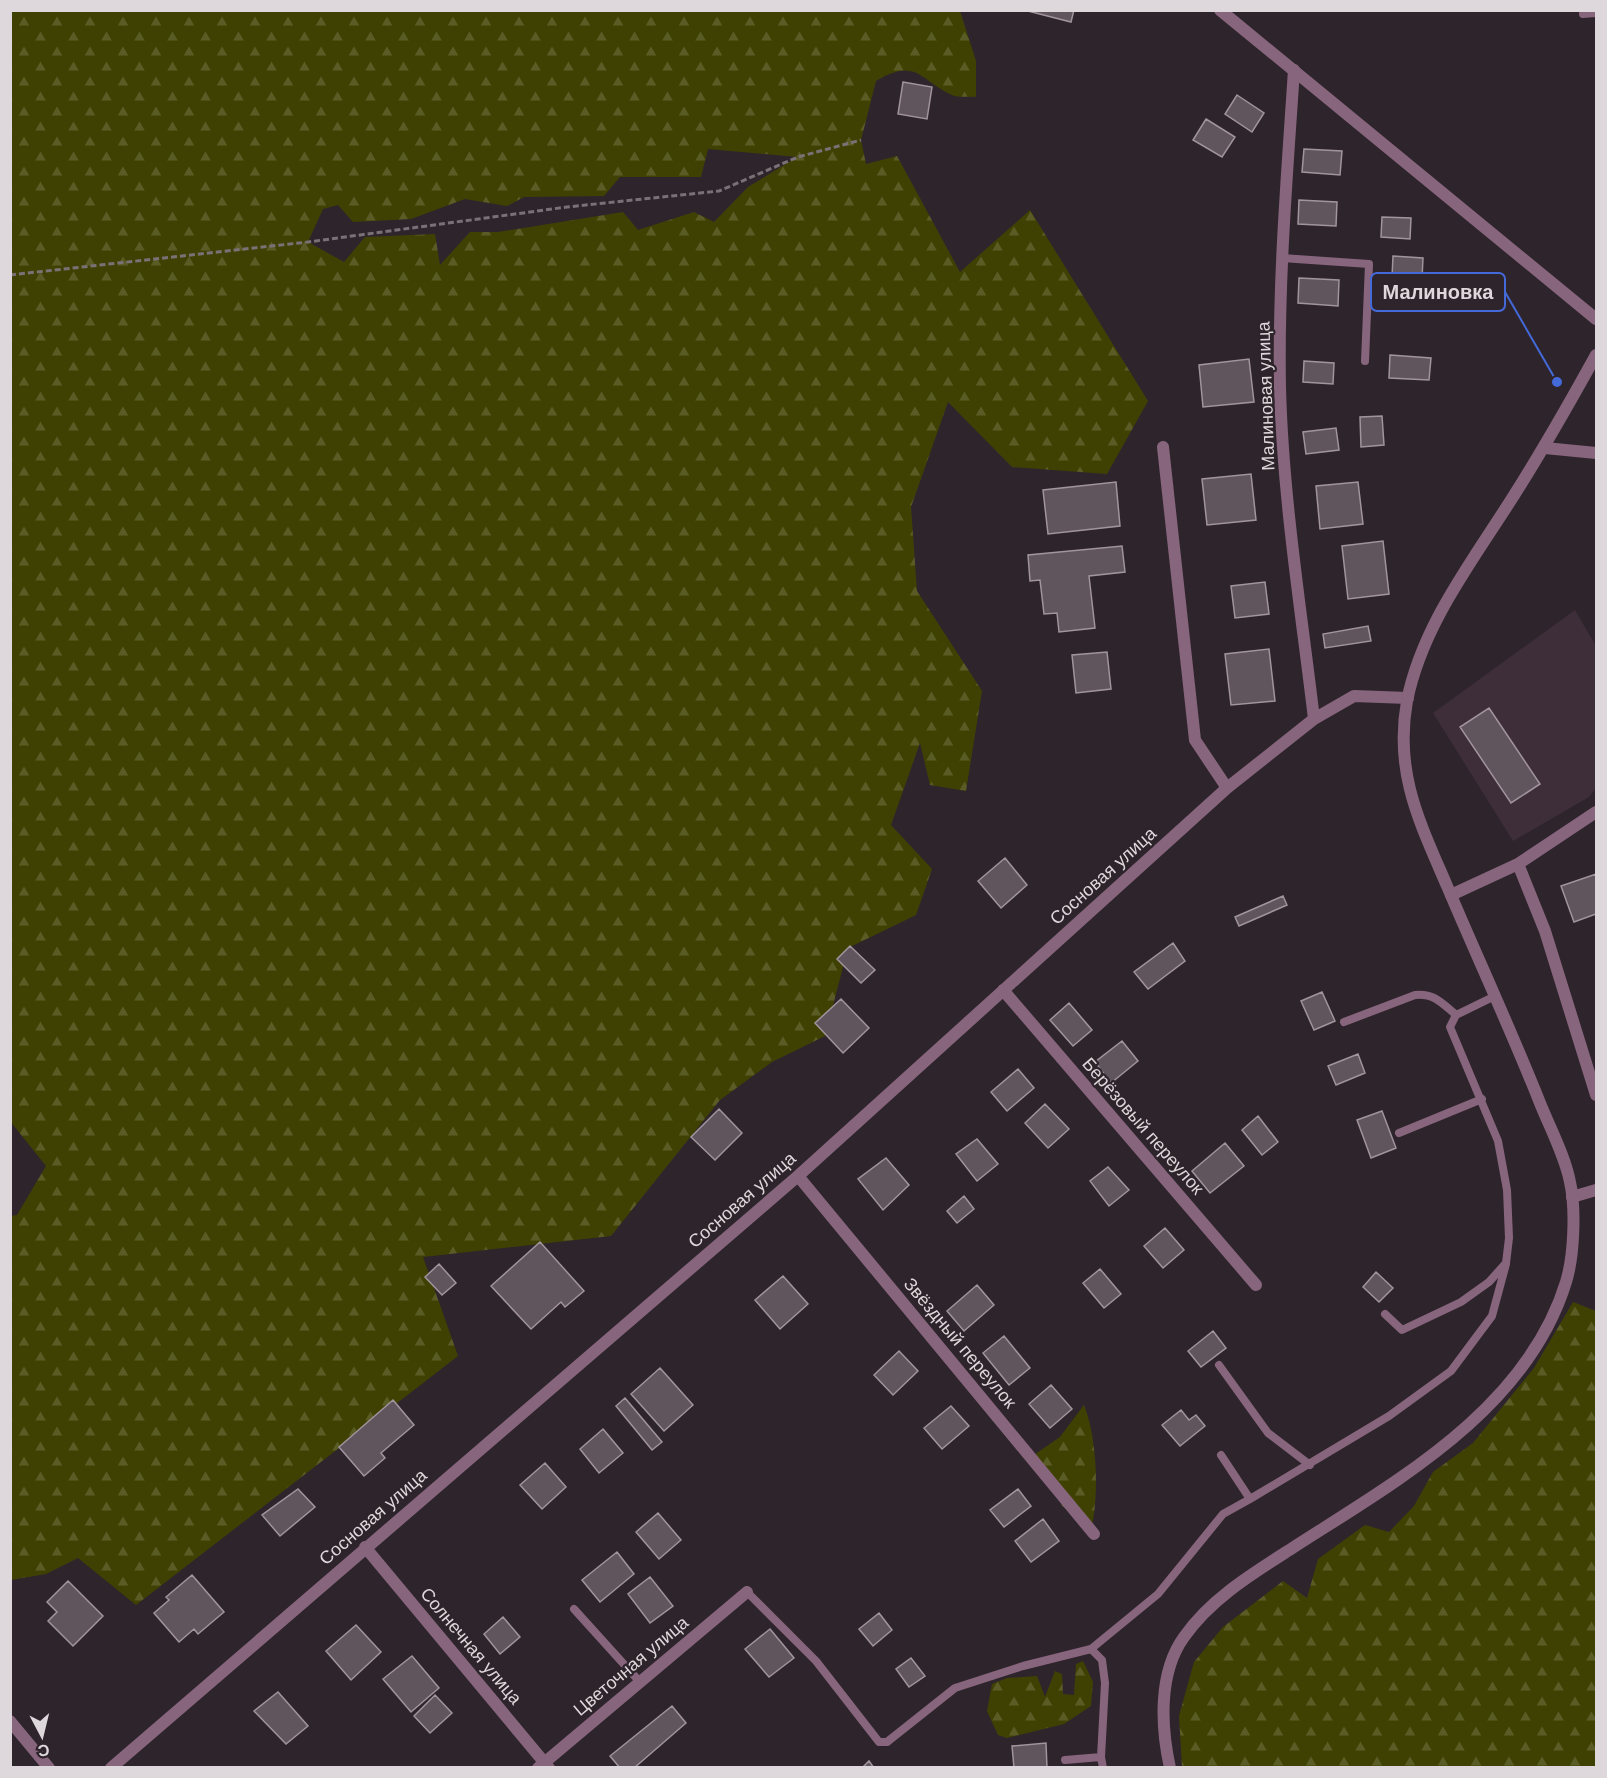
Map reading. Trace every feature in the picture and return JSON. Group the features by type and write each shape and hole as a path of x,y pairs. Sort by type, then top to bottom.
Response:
{"street":[{"path":"1220,10 1596,319"},
{"name":"Малиновая улица","path":"1294,70 1282,258 1280,388 1287,493 1314,719"},
{"path":"1170,1767 1165,1730 1164,1696 1169,1670 1182,1639 1217,1599 1377,1494 1469,1426 1501,1394 1539,1340 1566,1281 1572,1230 1570,1179 1414,810 1401,744 1408,698 1419,662 1441,611 1545,448 1596,355"},
{"path":"1163,447 1195,740 1227,788"},
{"path":"1545,448 1596,453"},
{"name":"Сосновая улица","path":"111,1767 798,1176 1227,788 1314,719 1354,696 1408,698"},
{"path":"1451,895 1518,864 1596,812"},
{"path":"1518,864 1545,931 1596,1095"},
{"name":"Берёзовый переулок","path":"1003,990 1256,1284"},
{"name":"Звёздный переулок","path":"798,1176 1094,1534"},
{"path":"1572,1197 1596,1190"},
{"name":"Солнечная улица","path":"365,1547 544,1766"},
{"name":"Цветочная улица","path":"544,1766 747,1592"},
{"path":"10,1721 50,1767"}],"lane":[{"path":"1583,14 1596,13"},
{"path":"1282,258 1369,264 1365,361"},
{"path":"1344,1022 1414,995 1427,994 1437,998 1456,1015"},
{"path":"747,1592 816,1661 879,1742 886,1742 955,1688 1023,1666 1091,1649 1158,1594 1223,1514 1310,1465 1389,1416 1451,1371 1492,1316 1506,1263 1509,1238 1507,1190 1498,1141 1450,1027 1456,1015 1494,996"},
{"path":"1399,1133 1482,1099"},
{"path":"1385,1314 1402,1330 1434,1317 1489,1282 1506,1263"},
{"path":"1219,1365 1268,1433 1310,1465"},
{"path":"1221,1455 1250,1499"},
{"path":"574,1609 640,1682"},
{"path":"1091,1649 1102,1660 1105,1683 1101,1757 1103,1767"},
{"path":"1065,1760 1101,1757"}],"path":[{"path":"10,275 308,242 567,207 719,191 798,157 861,140"}],"shaded area":[{"path":"1575,610 1596,646 1596,788 1589,797 1513,841 1433,713"}],"green space":[{"path":"11,11 960,11 976,61 976,97 952,95 917,73 909,71 890,74 876,81 861,140 866,164 897,156 960,272 1030,210 1148,401 1107,474 1012,467 948,402 911,507 917,591 982,691 966,791 930,785 920,743 891,825 932,869 916,915 848,948 825,1036 772,1062 720,1100 611,1236 423,1257 458,1356 136,1605 78,1558 46,1574 11,1580 11,1216 17,1215 46,1166 10,1121","holes":["708,149 797,157 748,187 714,222 694,212 638,230 623,212 498,232 470,232 440,265 435,234 365,237 344,262 308,242 323,209 338,205 353,222 411,219 465,199 507,206 524,197 604,196 620,177 701,177"]},
{"path":"1573,1302 1596,1311 1596,1767 1182,1767 1179,1716 1194,1662 1223,1627 1283,1581 1307,1598 1318,1559 1365,1525 1389,1532 1414,1506 1433,1472 1473,1443 1534,1368"},
{"path":"1084,1405 1092,1433 1096,1465 1096,1497 1092,1526 1062,1506 1051,1478 1031,1457 1060,1437"},
{"path":"1083,1661 1093,1682 1091,1706 1064,1724 1007,1738 998,1735 987,1711 992,1684 1007,1678 1037,1676 1045,1697 1055,1671 1062,1674 1063,1694 1074,1695 1076,1664"}],"building":[{"path":"1024,10 1074,10 1071,22"},
{"path":"903,82 932,87 927,119 898,114"},
{"path":"1237,95 1264,113 1252,132 1225,114"},
{"path":"1206,119 1235,137 1222,157 1193,140"},
{"path":"1304,149 1342,151 1340,175 1302,172"},
{"path":"1299,200 1337,202 1336,226 1298,224"},
{"path":"1382,217 1411,218 1410,239 1381,237"},
{"path":"1393,256 1423,258 1422,279 1392,277"},
{"path":"1299,278 1339,280 1338,306 1298,303"},
{"path":"1390,355 1431,358 1429,380 1389,378"},
{"path":"1249,359 1254,402 1203,407 1199,365"},
{"path":"1304,361 1334,363 1333,384 1303,382"},
{"path":"1382,416 1384,445 1361,447 1360,417"},
{"path":"1336,428 1339,450 1306,454 1303,432"},
{"path":"1251,474 1256,520 1207,525 1202,479"},
{"path":"1116,482 1120,526 1048,534 1043,490"},
{"path":"1358,482 1363,524 1320,529 1316,486"},
{"path":"1383,541 1389,594 1348,599 1342,546"},
{"path":"1122,546 1125,572 1089,576 1095,628 1059,632 1057,613 1044,614 1040,580 1030,581 1028,555"},
{"path":"1265,582 1269,614 1235,618 1231,586"},
{"path":"1368,626 1371,641 1325,648 1323,634"},
{"path":"1269,649 1275,701 1231,705 1225,654"},
{"path":"1107,652 1111,689 1076,693 1072,655"},
{"path":"1489,708 1540,784 1511,803 1460,727"},
{"path":"1005,858 1027,885 1001,908 978,881"},
{"path":"1596,874 1596,914 1574,922 1561,886"},
{"path":"1283,896 1287,905 1239,926 1235,917"},
{"path":"1173,943 1185,961 1148,989 1134,972"},
{"path":"850,946 875,970 861,983 837,959"},
{"path":"1322,992 1335,1021 1314,1030 1301,1001"},
{"path":"841,999 869,1028 843,1053 815,1023"},
{"path":"1069,1003 1092,1030 1073,1046 1050,1020"},
{"path":"1122,1041 1138,1061 1111,1083 1095,1062"},
{"path":"1358,1054 1365,1073 1336,1085 1328,1066"},
{"path":"1018,1069 1034,1088 1007,1111 991,1092"},
{"path":"1045,1104 1069,1129 1048,1148 1025,1123"},
{"path":"719,1109 742,1133 715,1160 691,1137"},
{"path":"1382,1111 1396,1148 1371,1158 1357,1120"},
{"path":"1258,1116 1278,1142 1262,1155 1242,1130"},
{"path":"977,1139 998,1164 977,1181 956,1154"},
{"path":"1225,1143 1244,1166 1210,1193 1192,1171"},
{"path":"886,1158 909,1185 883,1210 858,1179"},
{"path":"1108,1167 1129,1190 1109,1206 1090,1181"},
{"path":"964,1196 974,1209 957,1223 947,1211"},
{"path":"1165,1228 1184,1250 1163,1268 1144,1246"},
{"path":"540,1242 584,1291 565,1307 561,1302 531,1329 491,1286"},
{"path":"439,1264 456,1283 442,1295 425,1277"},
{"path":"1100,1269 1121,1294 1104,1308 1083,1283"},
{"path":"1376,1272 1393,1288 1379,1302 1363,1287"},
{"path":"783,1276 808,1304 780,1329 755,1300"},
{"path":"977,1285 994,1305 964,1331 947,1311"},
{"path":"1213,1331 1226,1348 1201,1367 1188,1351"},
{"path":"1004,1336 1030,1368 1009,1385 983,1353"},
{"path":"899,1351 918,1371 893,1395 874,1375"},
{"path":"660,1368 693,1405 664,1431 631,1394"},
{"path":"1051,1385 1072,1409 1050,1428 1029,1404"},
{"path":"625,1398 662,1442 652,1450 616,1406"},
{"path":"393,1400 414,1425 381,1453 385,1458 364,1476 339,1447"},
{"path":"951,1406 969,1426 942,1449 924,1428"},
{"path":"1181,1410 1189,1420 1196,1415 1205,1426 1180,1446 1162,1425"},
{"path":"603,1429 623,1453 599,1473 580,1449"},
{"path":"545,1463 566,1487 542,1509 520,1485"},
{"path":"298,1489 315,1507 280,1536 262,1515"},
{"path":"1018,1489 1031,1506 1004,1527 990,1510"},
{"path":"658,1513 681,1540 659,1559 636,1532"},
{"path":"1043,1519 1059,1541 1031,1562 1015,1541"},
{"path":"617,1552 634,1574 600,1602 582,1580"},
{"path":"192,1575 224,1612 198,1634 194,1629 179,1642 154,1613 169,1600 166,1597"},
{"path":"650,1577 673,1606 650,1623 628,1594"},
{"path":"68,1581 103,1616 73,1646 48,1621 57,1612 47,1602"},
{"path":"879,1613 892,1630 873,1646 859,1629"},
{"path":"503,1617 520,1637 500,1654 484,1634"},
{"path":"356,1625 381,1652 351,1680 326,1651"},
{"path":"770,1629 794,1658 769,1677 745,1649"},
{"path":"412,1656 439,1688 411,1712 383,1679"},
{"path":"911,1658 925,1676 909,1687 896,1669"},
{"path":"278,1692 308,1726 286,1744 254,1711"},
{"path":"435,1695 452,1713 430,1733 414,1716"},
{"path":"672,1706 686,1723 634,1768 620,1768 610,1756"},
{"path":"1046,1743 1047,1768 1014,1768 1012,1746"},
{"path":"869,1761 874,1768 862,1768"}],"place":[{"name":"Малиновка","path":"1557,382"}]}
